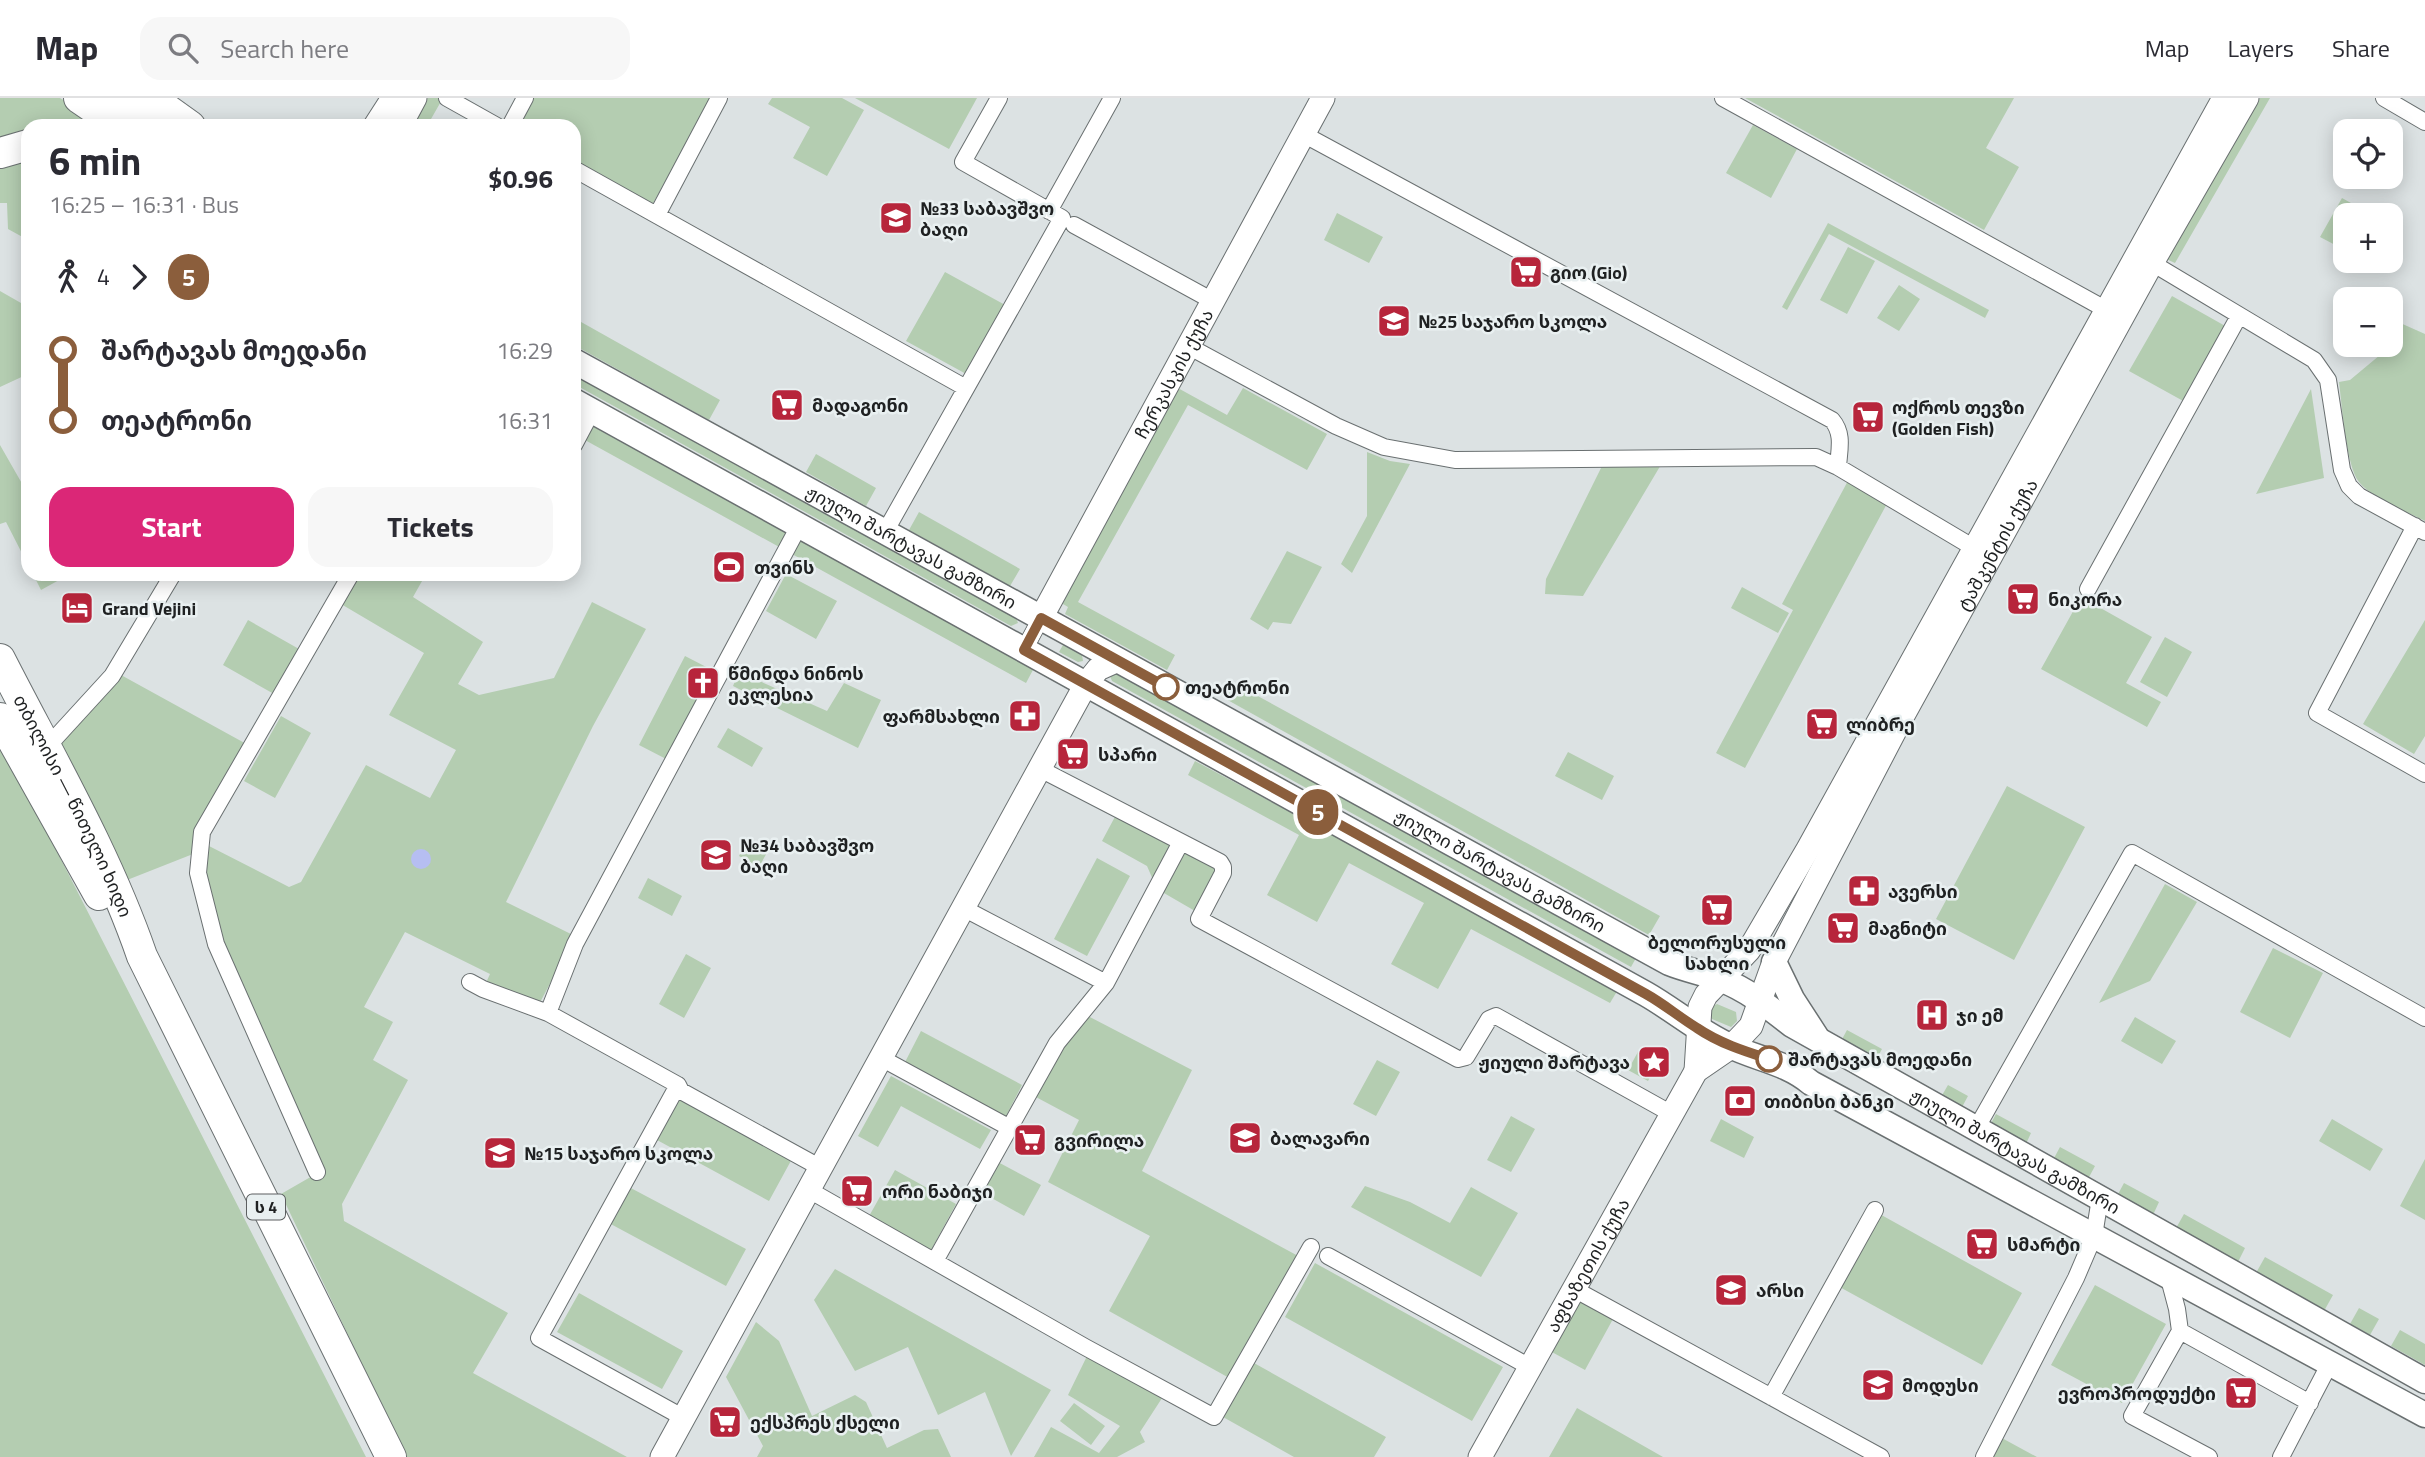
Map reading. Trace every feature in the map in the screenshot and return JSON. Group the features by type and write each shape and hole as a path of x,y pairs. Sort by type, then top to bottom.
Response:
{"highway":[{"path":"79,98 110,119"},
{"path":"110,98 174,118"},
{"path":"0,153 21,147"},
{"name":"თბილისი — წითელი ხიდი","path":"0,659 47,747 128,917 142,956 391,1457"},
{"name":"თბილისი — წითელი ხიდი","path":"3,728 113,921 142,956"}],"main road":[{"name":"ჟიული შარტავას გამზირი","path":"581,365 1669,963 1692,973 1721,980 1759,999 1792,1025 1818,1040 2425,1381"},
{"name":"ჟიული შარტავას გამზირი","path":"583,406 1646,994 1698,1029 1731,1047 1784,1066 2425,1415"},
{"path":"1774,962 1818,1040"}],"street":[{"path":"380,119 393,98"},
{"path":"404,119 415,98"},
{"path":"447,98 484,119"},
{"path":"514,119 525,98"},
{"path":"657,215 719,98"},
{"path":"885,532 1062,218 963,162 999,98"},
{"path":"1049,211 1112,98"},
{"name":"ჩერკასკის ქუჩა","path":"1024,650 1323,98"},
{"path":"1723,98 2105,309"},
{"name":"ტაშკენტის ქუჩა","path":"1759,999 1774,962 1899,721 2105,309 2224,98"},
{"name":"ტაშკენტის ქუჩა","path":"1721,980 1749,950 2247,98"},
{"path":"2384,98 2425,122"},
{"path":"1303,134 1832,420 1841,437 1838,467"},
{"path":"581,173 966,388"},
{"path":"1074,225 1213,301"},
{"path":"2152,263 2314,360 2328,380 2342,470 2348,486 2359,496 2420,529 2317,713 2425,774"},
{"path":"2088,589 2239,316"},
{"path":"1188,346 1336,426 1384,447 1455,460 1816,457 1838,467 1982,552"},
{"path":"548,1013 575,944 799,526"},
{"path":"47,747 112,676 169,581"},
{"path":"317,1172 216,944 198,873 202,832 347,581"},
{"path":"1085,642 1091,664 1086,684"},
{"path":"662,1457 1086,684 1098,668 1118,660"},
{"path":"1040,769 1220,862 1223,873 1199,919 1458,1059 1466,1057 1489,1018 1496,1016 1672,1114"},
{"path":"935,1261 1057,1043 1106,983 1181,842"},
{"path":"1976,1129 2133,853 2425,1018"},
{"path":"963,908 1106,983"},
{"path":"1698,1029 1700,1007 1706,995 1721,980"},
{"path":"470,982 548,1013 678,1085 681,1091 821,1167"},
{"path":"1731,1047 1751,1026 1759,999"},
{"name":"აფხაზეთის ქუჩა","path":"1696,1071 1698,1029"},
{"name":"აფხაზეთის ქუჩა","path":"1480,1457 1696,1071 1731,1047"},
{"path":"881,1058 1010,1128"},
{"path":"678,1085 539,1338 684,1418"},
{"path":"809,1189 1214,1417 1311,1247"},
{"path":"1984,1457 2076,1278 2094,1236 2100,1198"},
{"path":"1771,1397 1875,1210"},
{"path":"1328,1256 1530,1367"},
{"path":"2168,1275 2180,1331 2133,1416 2209,1457"},
{"path":"1574,1289 1881,1457"},
{"path":"2180,1331 2309,1403"},
{"path":"2281,1457 2330,1363"}],"green space":[{"path":"0,98 60,98 95,119 21,119 21,140 0,146"},
{"path":"428,98 443,98 431,119 417,119"},
{"path":"530,98 712,98 652,205 581,165 581,119 518,119"},
{"path":"772,98 842,98 864,110 827,176 793,158 810,127 768,104"},
{"path":"855,98 977,98 949,149"},
{"path":"1745,98 2014,98 1986,148 2019,167 1984,230"},
{"path":"2260,98 2270,98 2175,263 2164,258"},
{"path":"1753,125 1797,149 1771,198 1726,173"},
{"path":"21,158 21,236 8,229 7,203 0,203 0,165"},
{"path":"1337,213 1383,237 1369,263 1324,240"},
{"path":"2333,214 2333,244 2320,237"},
{"path":"1828,223 1989,310 1985,318 1829,234 1787,310 1782,307"},
{"path":"1848,247 1875,261 1847,314 1820,300"},
{"path":"945,272 1007,306 968,375 906,341"},
{"path":"1899,285 1920,299 1899,331 1877,318"},
{"path":"0,291 21,303 21,377 0,387"},
{"path":"2172,296 2227,327 2185,402 2129,371"},
{"path":"581,322 720,400 709,420 581,349"},
{"path":"2403,324 2425,334 2425,521 2381,499 2359,482 2351,463 2345,435 2339,382 2350,380 2378,357 2403,357"},
{"path":"581,378 1016,618 1018,623 1011,626 581,388"},
{"path":"1176,387 1227,415 1243,388 1327,434 1307,470 1188,405 1078,602 1175,655 1167,670 1065,614 1068,607 1058,601"},
{"path":"2311,389 2324,478 2256,494"},
{"path":"581,420 1034,668 1026,683 581,438"},
{"path":"0,445 21,482 21,551 6,522 0,524"},
{"path":"1367,452 1390,461 1410,464 1352,573 1341,564 1367,516"},
{"path":"816,454 876,488 866,506 806,472"},
{"path":"1662,463 1583,596 1545,594 1546,579 1603,464"},
{"path":"1850,477 1890,498 1745,768 1716,753 1793,610 1782,604"},
{"path":"919,512 1020,569 1010,586 909,530"},
{"path":"1287,551 1322,567 1291,624 1273,622 1268,630 1250,619"},
{"path":"786,574 837,601 816,639 766,611"},
{"path":"36,581 57,581 41,590"},
{"path":"355,581 422,581 413,597 483,642 458,684 479,695 554,678 592,602 646,629 593,726 506,902 575,936 535,1012 485,985 490,974 405,932 364,1007 393,1022 373,1060 408,1080 342,1204 344,1221 508,1313 473,1373 627,1457 406,1457 281,1194 314,1175 213,946 193,854 122,882 58,745 121,675 250,746 194,854 209,846 289,887 301,882 366,765 430,798 456,750 389,715 424,653 341,604"},
{"path":"1742,587 1789,613 1778,633 1731,608"},
{"path":"2081,597 2152,637 2126,683 2161,702 2147,727 2041,669"},
{"path":"248,620 299,649 274,694 223,665"},
{"path":"2425,620 2425,736 2414,754 2363,724"},
{"path":"2165,637 2192,652 2167,697 2140,682"},
{"path":"1063,645 1082,655 1083,661 1078,662 1059,652"},
{"path":"685,656 716,672 670,761 639,745"},
{"path":"739,672 827,711 844,683 881,700 858,748 733,686"},
{"path":"1114,673 1636,958 1631,967 1112,681 1110,676"},
{"path":"1234,683 1660,916 1649,935 1224,698"},
{"path":"281,716 311,733 275,798 244,781"},
{"path":"728,728 763,748 752,767 717,747"},
{"path":"0,749 7,755 46,830 366,1457 0,1457"},
{"path":"1568,752 1614,776 1602,800 1555,776"},
{"path":"1195,761 1619,988 1610,1003 1471,929 1438,989 1391,964 1424,903 1349,863 1317,922 1267,895 1299,835 1188,775"},
{"path":"2007,786 2085,827 2014,960 1936,919"},
{"path":"1117,813 1213,862 1216,872 1195,911 1157,889 1147,866 1102,841"},
{"path":"749,838 769,849 759,867 739,856"},
{"path":"1097,858 1130,876 1087,956 1054,939"},
{"path":"648,878 682,896 672,916 638,898"},
{"path":"2165,884 2197,902 2150,981 2099,1003"},
{"path":"2273,948 2323,973 2290,1038 2240,1012"},
{"path":"686,954 711,968 684,1018 659,1004"},
{"path":"1717,1004 1736,1012 1737,1021 1731,1027 1712,1019 1709,1014"},
{"path":"1086,1015 1192,1070 1142,1171 1300,1257 1231,1379 1109,1311 1150,1236 1048,1182 1079,1120 1034,1096 1062,1044"},
{"path":"2135,1017 2176,1041 2162,1064 2121,1041"},
{"path":"1847,1030 1882,1049 1875,1062 1840,1043"},
{"path":"921,1031 1022,1085 1004,1120 903,1066"},
{"path":"1639,1050 1659,1060 1648,1081 1628,1070"},
{"path":"1377,1060 1400,1072 1376,1116 1353,1104"},
{"path":"891,1076 991,1130 980,1149 901,1106 878,1147 858,1136"},
{"path":"1948,1085 1968,1096 1961,1109 1941,1097"},
{"path":"681,1096 793,1157 769,1201 657,1140"},
{"path":"1996,1114 2031,1133 2025,1146 1989,1127"},
{"path":"1511,1116 1535,1129 1511,1172 1487,1160"},
{"path":"1721,1119 1754,1137 1744,1158 1710,1141"},
{"path":"2332,1119 2383,1149 2370,1171 2319,1141"},
{"path":"2060,1147 2095,1166 2088,1179 2053,1160"},
{"path":"2425,1159 2425,1220 2400,1206"},
{"path":"996,1161 1041,1185 1024,1216 979,1191"},
{"path":"895,1170 956,1204 930,1252 868,1218"},
{"path":"2124,1183 2159,1202 2153,1215 2117,1196"},
{"path":"627,1186 746,1249 726,1286 607,1222"},
{"path":"1365,1186 1410,1202 1450,1223 1471,1187 1518,1213 1481,1277 1351,1207"},
{"path":"1876,1212 2022,1293 1982,1365 1836,1285"},
{"path":"2184,1214 2245,1248 2237,1264 2175,1230"},
{"path":"2265,1257 2333,1295 2324,1311 2256,1273"},
{"path":"1315,1263 1503,1367 1472,1421 1285,1317"},
{"path":"835,1269 1051,1390 1011,1456 985,1392 938,1415 908,1347 855,1371 814,1300"},
{"path":"2095,1285 2166,1324 2122,1403 2051,1365"},
{"path":"579,1293 683,1351 662,1389 557,1332"},
{"path":"1577,1300 1613,1319 1585,1370 1550,1351"},
{"path":"2359,1308 2379,1319 2370,1335 2350,1324"},
{"path":"756,1322 779,1341 812,1416 855,1395 866,1402 887,1448 924,1430 938,1429 951,1457 757,1457 763,1446 726,1377"},
{"path":"2400,1330 2425,1344 2425,1365 2391,1346"},
{"path":"1088,1354 1164,1395 1140,1432 1145,1442 1117,1457 1034,1457 1051,1427 1099,1453 1120,1426 1068,1395"},
{"path":"1254,1363 1386,1437 1374,1457 1294,1457 1223,1417"},
{"path":"1074,1403 1105,1426 1091,1445 1060,1421"},
{"path":"1577,1408 1663,1457 1549,1457"},
{"path":"2000,1437 2037,1457 1990,1457"}],"water":[{"path":"421,849 428,852 431,859 428,866 421,869 414,866 411,859 414,852"}],"bus line":[{"name":"5","path":"1166,687 1041,618 1024,650 1646,994 1698,1029 1731,1047 1769,1059"}],"place":[{"name":"№33 საბავშვო ბაღი","path":"896,218"},
{"name":"გიო (Gio)","path":"1526,272"},
{"name":"№25 საჯარო სკოლა","path":"1394,321"},
{"name":"მადაგონი","path":"787,405"},
{"name":"ოქროს თევზი (Golden Fish)","path":"1868,417"},
{"name":"თვინს","path":"729,567"},
{"name":"ნიკორა","path":"2023,599"},
{"name":"Grand Vejini","path":"77,608"},
{"name":"წმინდა ნინოს ეკლესია","path":"703,683"},
{"name":"თეატრონი","path":"1166,687"},
{"name":"ფარმსახლი","path":"1025,716"},
{"name":"ლიბრე","path":"1822,724"},
{"name":"სპარი","path":"1073,754"},
{"name":"№34 საბავშვო ბაღი","path":"716,855"},
{"name":"ავერსი","path":"1864,891"},
{"name":"ბელორუსული სახლი","path":"1717,910"},
{"name":"მაგნიტი","path":"1843,928"},
{"name":"ჯი ემ","path":"1932,1015"},
{"name":"შარტავას მოედანი","path":"1769,1059"},
{"name":"ჟიული შარტავა","path":"1654,1062"},
{"name":"თიბისი ბანკი","path":"1740,1101"},
{"name":"ბალავარი","path":"1245,1138"},
{"name":"გვირილა","path":"1030,1140"},
{"name":"№15 საჯარო სკოლა","path":"500,1153"},
{"name":"ორი ნაბიჯი","path":"857,1191"},
{"name":"სმარტი","path":"1982,1244"},
{"name":"არსი","path":"1731,1290"},
{"name":"მოდუსი","path":"1878,1385"},
{"name":"ევროპროდუქტი","path":"2241,1393"},
{"name":"ექსპრეს ქსელი","path":"725,1422"}]}
